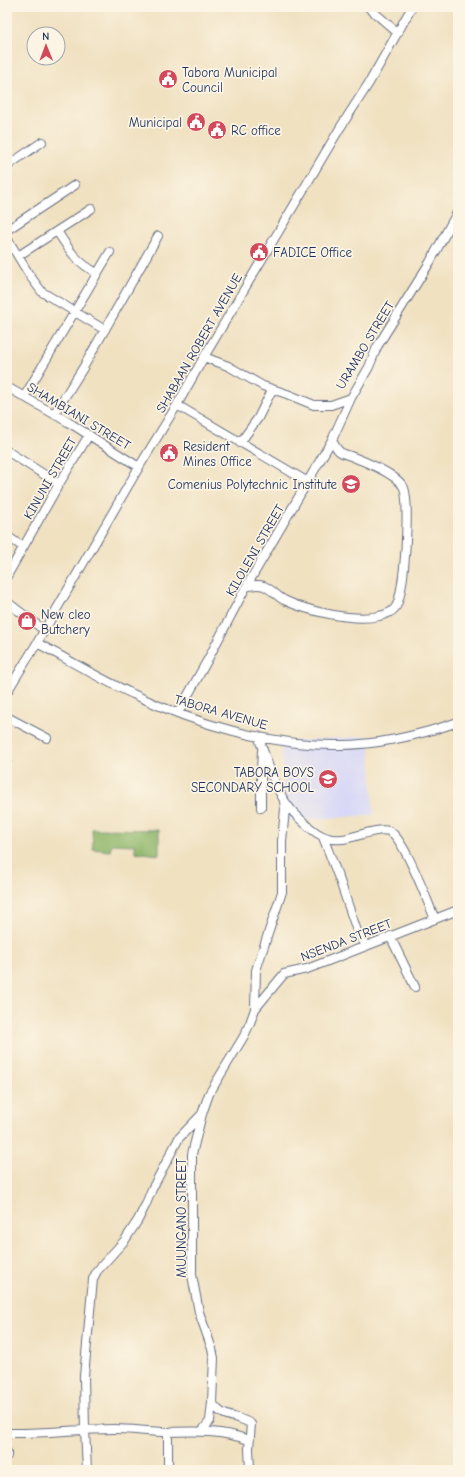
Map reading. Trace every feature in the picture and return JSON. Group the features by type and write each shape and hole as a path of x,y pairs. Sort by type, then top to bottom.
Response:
{"street":[{"path":"368,7 398,33"},
{"name":"SHABAAN ROBERT AVENUE","path":"7,692 204,357 336,135 369,83 412,7"},
{"path":"7,166 42,142"},
{"path":"7,230 75,185"},
{"path":"18,256 92,208"},
{"name":"URAMBO STREET","path":"204,357 228,366 272,390 318,405 331,405 351,398 369,367 377,347 430,262 458,211"},
{"path":"57,231 73,257 97,273"},
{"path":"54,414 83,368 158,236"},
{"path":"7,238 30,276 42,292 105,330"},
{"path":"24,397 110,252"},
{"name":"SHAMBIANI STREET","path":"7,387 89,435 139,467"},
{"path":"240,443 258,418 272,390"},
{"name":"KILOLENI STREET","path":"178,713 246,587 325,454 351,398"},
{"path":"177,405 308,482"},
{"name":"KINUNI STREET","path":"7,576 59,484 89,435"},
{"path":"332,440 341,452"},
{"path":"7,451 59,484"},
{"path":"246,587 252,585 264,586 278,597 308,609 349,617 377,617 388,613 395,608 402,590 406,510 404,488 400,482 393,477 362,460 341,452 325,454"},
{"path":"7,536 23,548"},
{"path":"258,567 264,586"},
{"path":"7,602 44,630"},
{"name":"TABORA AVENUE","path":"37,643 132,694 178,713 223,728 258,736 304,744 341,745 403,738 458,722"},
{"path":"7,718 47,738"},
{"name":"MUUNGANO STREET","path":"202,1431 210,1421 214,1358 200,1312 192,1274 192,1162 195,1141 202,1114 211,1089 248,1028 255,1009 256,970 282,892 284,801 258,736"},
{"path":"261,808 261,771 263,748"},
{"name":"MUUNGANO STREET","path":"284,801 300,818 323,837"},
{"path":"323,837 340,840 382,830 389,831 395,835 407,853 435,919"},
{"path":"323,837 357,931 366,946"},
{"name":"NSENDA STREET","path":"255,1009 284,974 307,968 458,910"},
{"path":"390,936 416,988"},
{"name":"MUUNGANO STREET","path":"88,1470 85,1430 84,1363 93,1279 97,1271 125,1240 138,1220 152,1189 179,1138 202,1114"},
{"path":"212,1402 221,1412 251,1424 249,1440 250,1470"},
{"path":"7,1433 47,1433 115,1429 168,1432 202,1431 231,1435 249,1440"},
{"path":"168,1432 168,1470"}],"shaded area":[{"name":"TABORA BOYS SECONDARY SCHOOL","path":"369,736 374,815 287,821 281,742"}],"green space":[{"path":"92,829 159,830 159,855 135,852 135,845 112,844 110,851 93,849"}],"place":[{"name":"Tabora Municipal Council","path":"168,79"},
{"name":"Municipal","path":"196,122"},
{"name":"RC office","path":"217,130"},
{"name":"FADICE Office","path":"259,252"},
{"name":"Resident Mines Office","path":"169,453"},
{"name":"Comenius Polytechnic Institute","path":"351,484"},
{"name":"New cleo Butchery","path":"27,621"},
{"name":"TABORA BOYS SECONDARY SCHOOL","path":"328,779"}]}
